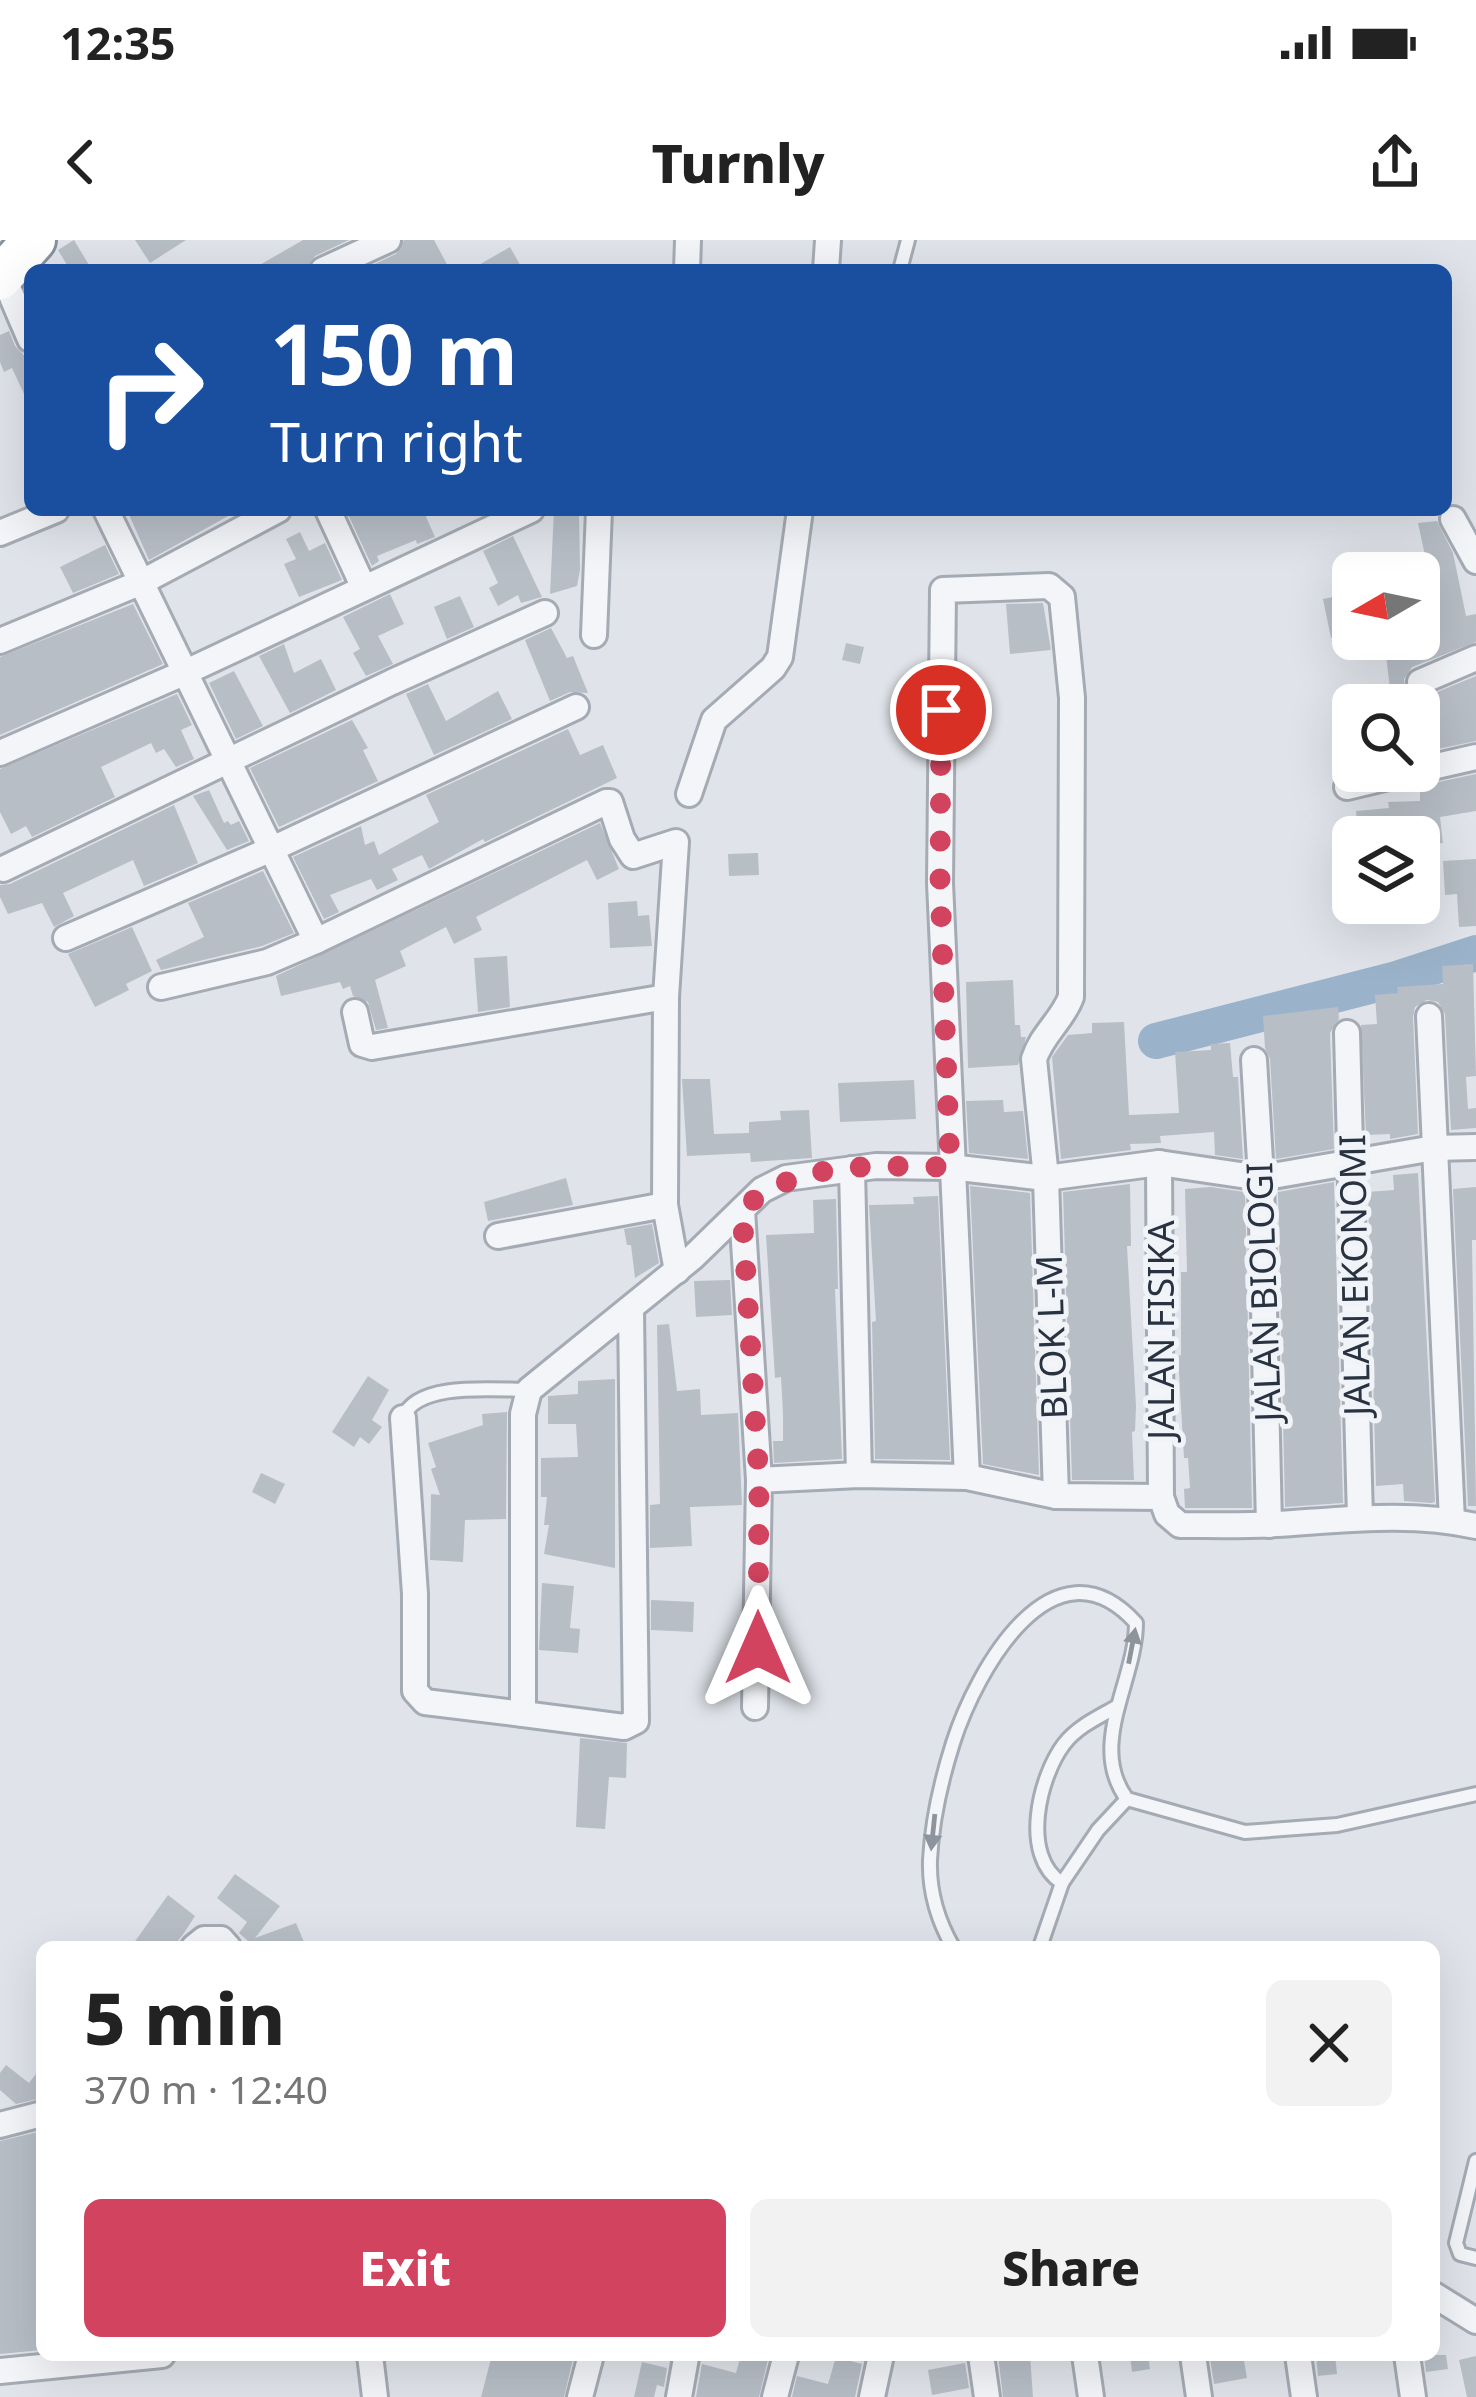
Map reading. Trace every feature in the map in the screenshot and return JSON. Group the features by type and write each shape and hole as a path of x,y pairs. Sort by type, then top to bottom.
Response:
{"highway":[{"path":"1,277 34,240"}],"street":[{"path":"336,264 388,240"},
{"path":"1,277 24,326"},
{"path":"0,533 41,516"},
{"path":"109,516 316,941"},
{"path":"0,641 142,583 267,516"},
{"path":"331,516 363,586"},
{"path":"0,753 186,672 518,516"},
{"path":"594,635 599,516"},
{"path":"689,794 714,720 780,657 799,516"},
{"path":"1453,519 1476,561"},
{"name":"BLOK L-M","path":"950,1167 940,883 943,590 1049,586 1062,597 1072,698 1071,997 1064,1015 1040,1041 1034,1059 1046,1178 1056,1496"},
{"path":"2,869 545,613"},
{"path":"1420,682 1476,658"},
{"path":"66,938 274,848 576,707"},
{"path":"1440,765 1476,757"},
{"path":"161,987 267,962 608,801 633,856 676,842 666,997 665,1205 676,1271"},
{"path":"355,1012 362,1044 372,1047 666,997"},
{"path":"759,1480 967,1477 1056,1496 1161,1497 1167,1514 1180,1525 1360,1518 1464,1523 1434,1148 1429,1016"},
{"name":"JALAN EKONOMI","path":"1347,1033 1360,1518"},
{"name":"JALAN BIOLOGI","path":"1254,1060 1269,1525"},
{"path":"523,1714 523,1414 529,1390 676,1271 763,1190 786,1178 876,1166 950,1167 1046,1178 1159,1163 1261,1178 1434,1148 1476,1147"},
{"name":"JALAN FISIKA","path":"1159,1163 1161,1497"},
{"path":"950,1167 967,1477"},
{"path":"852,1169 860,1475"},
{"path":"498,1236 665,1205"},
{"path":"742,1210 759,1480 755,1707"},
{"path":"404,1418 415,1594 415,1690 425,1702 624,1727 636,1721 631,1308"},
{"path":"0,2125 36,2116"},
{"path":"1440,2299 1476,2321"},
{"path":"0,2372 73,2361"},
{"path":"371,2361 374,2397"},
{"path":"580,2397 589,2361"},
{"path":"679,2397 685,2361"},
{"path":"776,2397 785,2361"},
{"path":"872,2397 880,2361"},
{"path":"982,2361 987,2397"},
{"path":"1086,2361 1090,2397"},
{"path":"1194,2361 1199,2397"},
{"path":"1299,2361 1304,2397"},
{"path":"1408,2361 1413,2397"}],"lane":[{"path":"404,1418 409,1407 444,1390 529,1390"},
{"path":"950,1941 938,1921 930,1864 937,1798 954,1737 993,1660 1032,1609 1058,1594 1090,1594 1117,1603 1136,1623 1136,1641 1111,1739 1115,1783 1127,1798 1246,1832 1337,1825 1476,1794"},
{"path":"1062,1883 1052,1876 1042,1856 1037,1819 1046,1776 1064,1743 1083,1725 1118,1706"},
{"path":"1042,1941 1062,1883 1127,1798"},
{"path":"1476,2161 1456,2243 1460,2254 1476,2258"}],"building":[{"path":"74,240 88,264 66,264 58,250"},
{"path":"135,240 186,240 150,263"},
{"path":"303,240 349,240 315,256 310,264 261,264"},
{"path":"404,240 434,240 447,264 375,264 396,254"},
{"path":"510,247 520,264 480,264"},
{"path":"9,331 24,355 24,394 12,368 4,372 0,335"},
{"path":"130,516 228,516 149,560"},
{"path":"349,516 426,516 435,537 377,556 379,561 372,566"},
{"path":"554,516 579,516 577,586 550,594"},
{"path":"1437,521 1453,553 1466,616 1476,614 1476,642 1440,656 1440,552 1424,552 1418,523"},
{"path":"300,532 309,551 325,543 342,580 299,597 284,564 296,559 286,539"},
{"path":"513,536 542,597 521,603 518,595 498,606 489,588 498,583 483,551"},
{"path":"105,545 119,574 73,593 60,567"},
{"path":"390,594 404,624 378,636 393,664 366,676 353,653 360,649 343,617"},
{"path":"460,596 474,627 447,639 434,607"},
{"path":"1332,597 1331,638 1323,599"},
{"path":"1043,603 1051,650 1010,654 1006,604"},
{"path":"133,604 163,664 0,735 0,657"},
{"path":"551,628 567,658 573,656 588,693 570,692 550,701 525,640"},
{"path":"846,643 864,647 860,664 842,660"},
{"path":"284,644 294,673 321,659 336,690 290,713 259,656"},
{"path":"1387,660 1430,660 1412,667 1405,684 1389,684"},
{"path":"234,671 263,726 236,739 209,683"},
{"path":"1476,676 1476,741 1440,749 1440,691"},
{"path":"428,684 446,721 498,691 512,719 434,755 406,694"},
{"path":"177,694 192,725 181,730 194,759 176,767 164,749 156,753 151,743 101,767 115,797 32,837 26,826 11,834 0,812 0,769"},
{"path":"352,720 368,748 363,750 378,781 279,827 250,768"},
{"path":"568,729 580,755 603,745 617,778 429,869 422,855 392,869 398,880 377,890 371,879 330,895 339,912 324,919 293,857 361,826 365,845 374,841 379,855 439,822 426,795"},
{"path":"1476,774 1476,811 1440,817 1356,816 1356,811 1389,808 1388,802 1420,801 1420,792 1440,792 1440,782"},
{"path":"209,790 224,823 239,821 249,841 227,850 193,796"},
{"path":"174,805 198,863 144,886 133,860 63,893 74,916 54,927 42,903 8,914 0,885"},
{"path":"600,823 619,869 597,880 587,860 476,917 482,930 454,944 446,927 400,951 406,966 375,980 388,1028 376,1030 368,1002 353,996 350,986 343,989 340,982 281,996 276,976"},
{"path":"758,853 759,875 729,876 728,854"},
{"path":"1476,859 1476,926 1459,927 1457,894 1445,895 1443,861"},
{"path":"263,871 294,933 262,946 161,970 156,960 204,937 188,903"},
{"path":"637,901 638,916 649,915 652,946 610,948 608,903"},
{"path":"132,927 152,971 126,984 129,990 95,1007 68,954"},
{"path":"507,956 510,1007 478,1012 474,958"},
{"path":"1473,964 1476,1076 1466,1077 1468,1109 1476,1108 1476,1128 1451,1130 1445,1014 1438,1002 1427,1000 1415,1007 1413,1017 1418,1134 1390,1139 1390,1134 1366,1135 1361,1025 1377,1024 1375,995 1398,993 1397,987 1443,984 1442,966"},
{"path":"1013,980 1015,1025 1020,1025 1021,1037 1026,1037 1018,1065 968,1068 966,982"},
{"path":"1338,1007 1339,1019 1330,1033 1334,1149 1276,1159 1263,1016"},
{"path":"1124,1022 1129,1115 1179,1113 1175,1052 1211,1050 1211,1044 1230,1043 1233,1077 1238,1077 1243,1159 1215,1155 1214,1132 1160,1136 1161,1143 1130,1144 1131,1150 1061,1159 1052,1057 1068,1035 1092,1033 1092,1023"},
{"path":"682,1079 710,1079 714,1134 749,1133 749,1122 781,1120 780,1111 809,1110 812,1158 751,1162 750,1153 687,1156"},
{"path":"914,1080 916,1119 840,1122 838,1083"},
{"path":"1003,1100 1004,1112 1023,1111 1028,1159 969,1153 966,1101"},
{"path":"1418,1173 1435,1502 1431,1503 1404,1501 1403,1484 1376,1486 1368,1192 1394,1190 1393,1175"},
{"path":"566,1178 573,1205 488,1221 484,1202"},
{"path":"1334,1182 1343,1503 1285,1507 1278,1192"},
{"path":"1130,1184 1131,1246 1127,1246 1136,1406 1134,1480 1072,1480 1063,1192"},
{"path":"970,1186 1030,1193 1039,1475 983,1464"},
{"path":"1476,1187 1476,1240 1472,1240 1476,1506 1468,1506 1453,1189"},
{"path":"1185,1189 1245,1192 1252,1508 1185,1508 1184,1489 1190,1488 1178,1356 1181,1272 1187,1272"},
{"path":"938,1196 950,1460 875,1459 872,1322 876,1321 869,1205 914,1204 913,1197"},
{"path":"836,1199 842,1459 774,1463 773,1441 783,1441 783,1414 781,1377 775,1378 766,1235 814,1233 813,1200"},
{"path":"652,1224 659,1263 635,1278 624,1229"},
{"path":"730,1280 732,1315 696,1317 694,1281"},
{"path":"669,1324 677,1391 700,1389 701,1415 738,1413 742,1505 690,1507 692,1546 650,1548 650,1505 660,1504 657,1325"},
{"path":"368,1376 389,1390 372,1420 382,1427 369,1444 360,1437 354,1447 332,1432"},
{"path":"615,1379 615,1568 544,1554 549,1525 544,1525 547,1497 541,1497 541,1458 578,1457 576,1424 548,1424 548,1396 578,1394 578,1381"},
{"path":"507,1412 506,1519 465,1520 463,1562 430,1560 431,1494 440,1495 428,1443 483,1425 482,1414"},
{"path":"261,1473 285,1484 275,1504 252,1492"},
{"path":"542,1583 574,1586 570,1628 580,1629 578,1653 539,1650"},
{"path":"651,1600 694,1602 693,1632 651,1630"},
{"path":"580,1738 627,1743 626,1778 609,1777 605,1829 576,1827"},
{"path":"235,1874 280,1906 255,1938 296,1923 304,1941 248,1941 239,1933 247,1922 217,1898"},
{"path":"168,1895 195,1916 178,1941 135,1941"},
{"path":"6,2065 29,2083 36,2074 36,2099 16,2104 0,2090 0,2073"},
{"path":"36,2132 36,2351 0,2354 0,2141"},
{"path":"1440,2355 1446,2355 1448,2369 1426,2372 1425,2361 1440,2361"},
{"path":"1476,2356 1476,2397 1467,2397 1459,2360"},
{"path":"490,2361 573,2361 564,2397 481,2397"},
{"path":"739,2361 768,2361 759,2397 696,2397 702,2364 736,2373"},
{"path":"835,2361 862,2364 855,2397 792,2397 797,2376 828,2384"},
{"path":"999,2361 1030,2361 1033,2397 1003,2397"},
{"path":"1131,2361 1149,2361 1150,2369 1132,2372"},
{"path":"1210,2361 1244,2361 1247,2378 1214,2384"},
{"path":"1317,2361 1336,2361 1337,2374 1318,2376"},
{"path":"642,2362 667,2368 664,2387 657,2385 654,2397 634,2397"},
{"path":"965,2363 969,2388 932,2395 928,2370"}],"waterway":[{"path":"1156,1041 1393,980 1476,953"}],"route":[{"path":"758,1648 759,1480 742,1210 763,1190 786,1178 876,1166 950,1167 940,883 941,710"}]}
